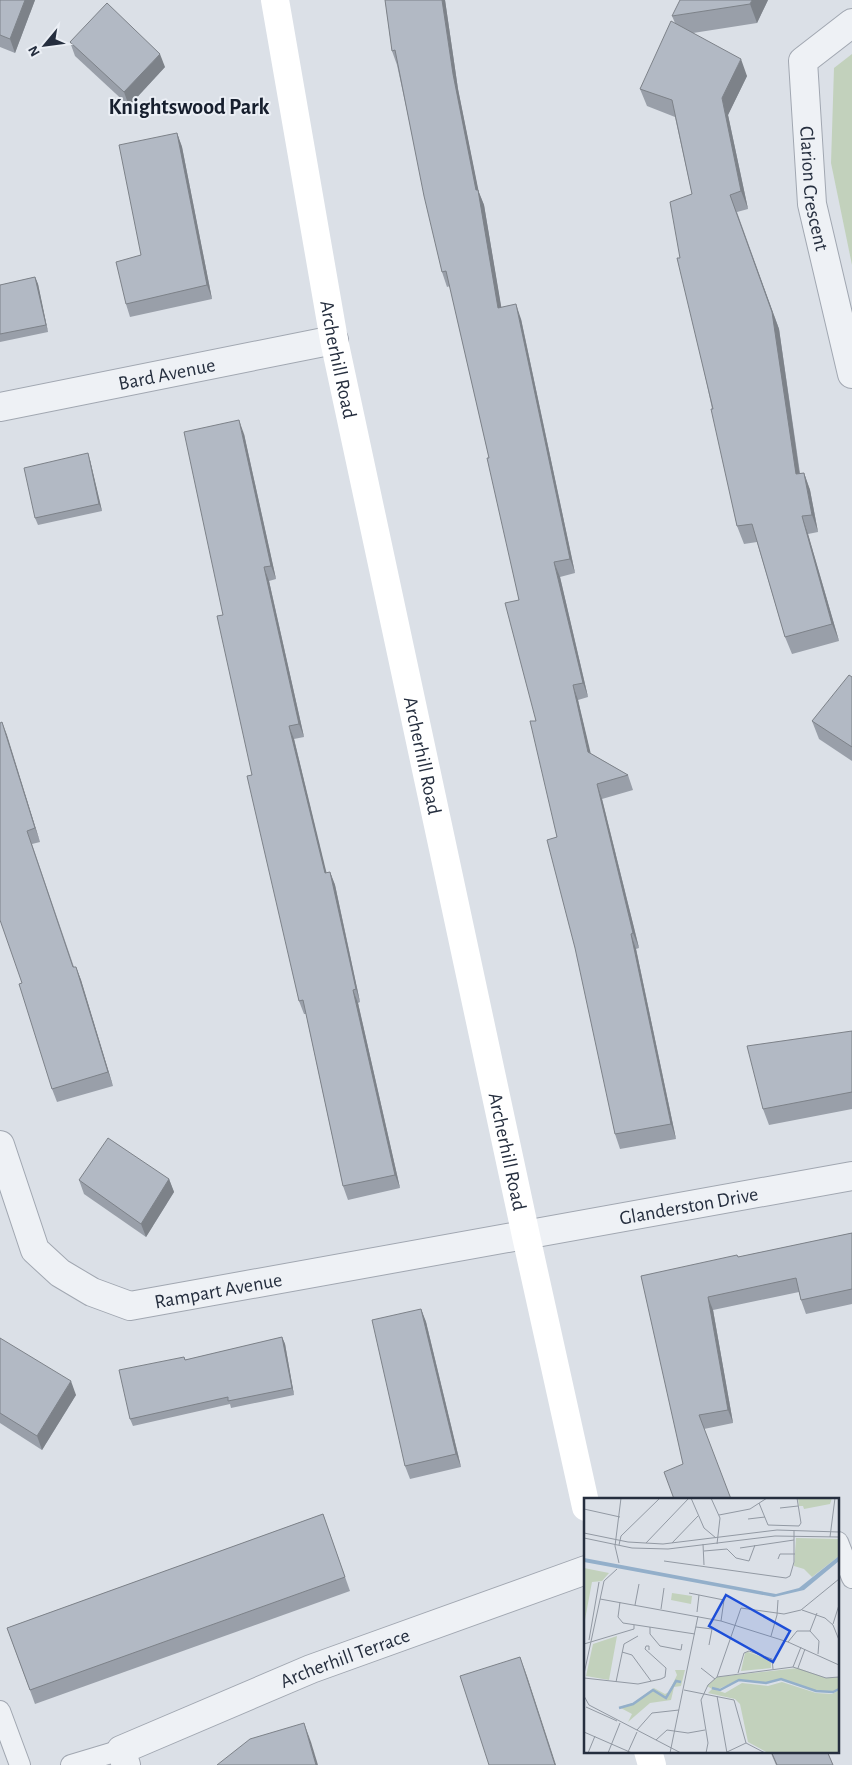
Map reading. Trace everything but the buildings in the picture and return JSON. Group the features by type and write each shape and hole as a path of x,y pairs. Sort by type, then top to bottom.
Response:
{"street":[{"name":"Archerhill Road","path":"275,0 334,340 584,1498"},
{"name":"Clarion Crescent","path":"852,23 803,60 812,204 852,374"},
{"name":"Bard Avenue","path":"0,407 294,350 334,340"},
{"name":"Rampart Avenue","path":"0,1145 35,1250 60,1273 92,1292 130,1306 526,1236"},
{"name":"Glanderston Drive","path":"526,1236 852,1176"},
{"name":"Archerhill Terrace","path":"123,1758 311,1669 584,1571"},
{"path":"648,1752 652,1765"}],"lane":[{"path":"840,1547 852,1578"},
{"path":"0,1711 20,1765"},
{"path":"71,1765 123,1758"}],"green space":[{"path":"852,54 852,265 831,163 834,68"}],"district":[{"name":"Knightswood Park","path":"189,106"}]}
